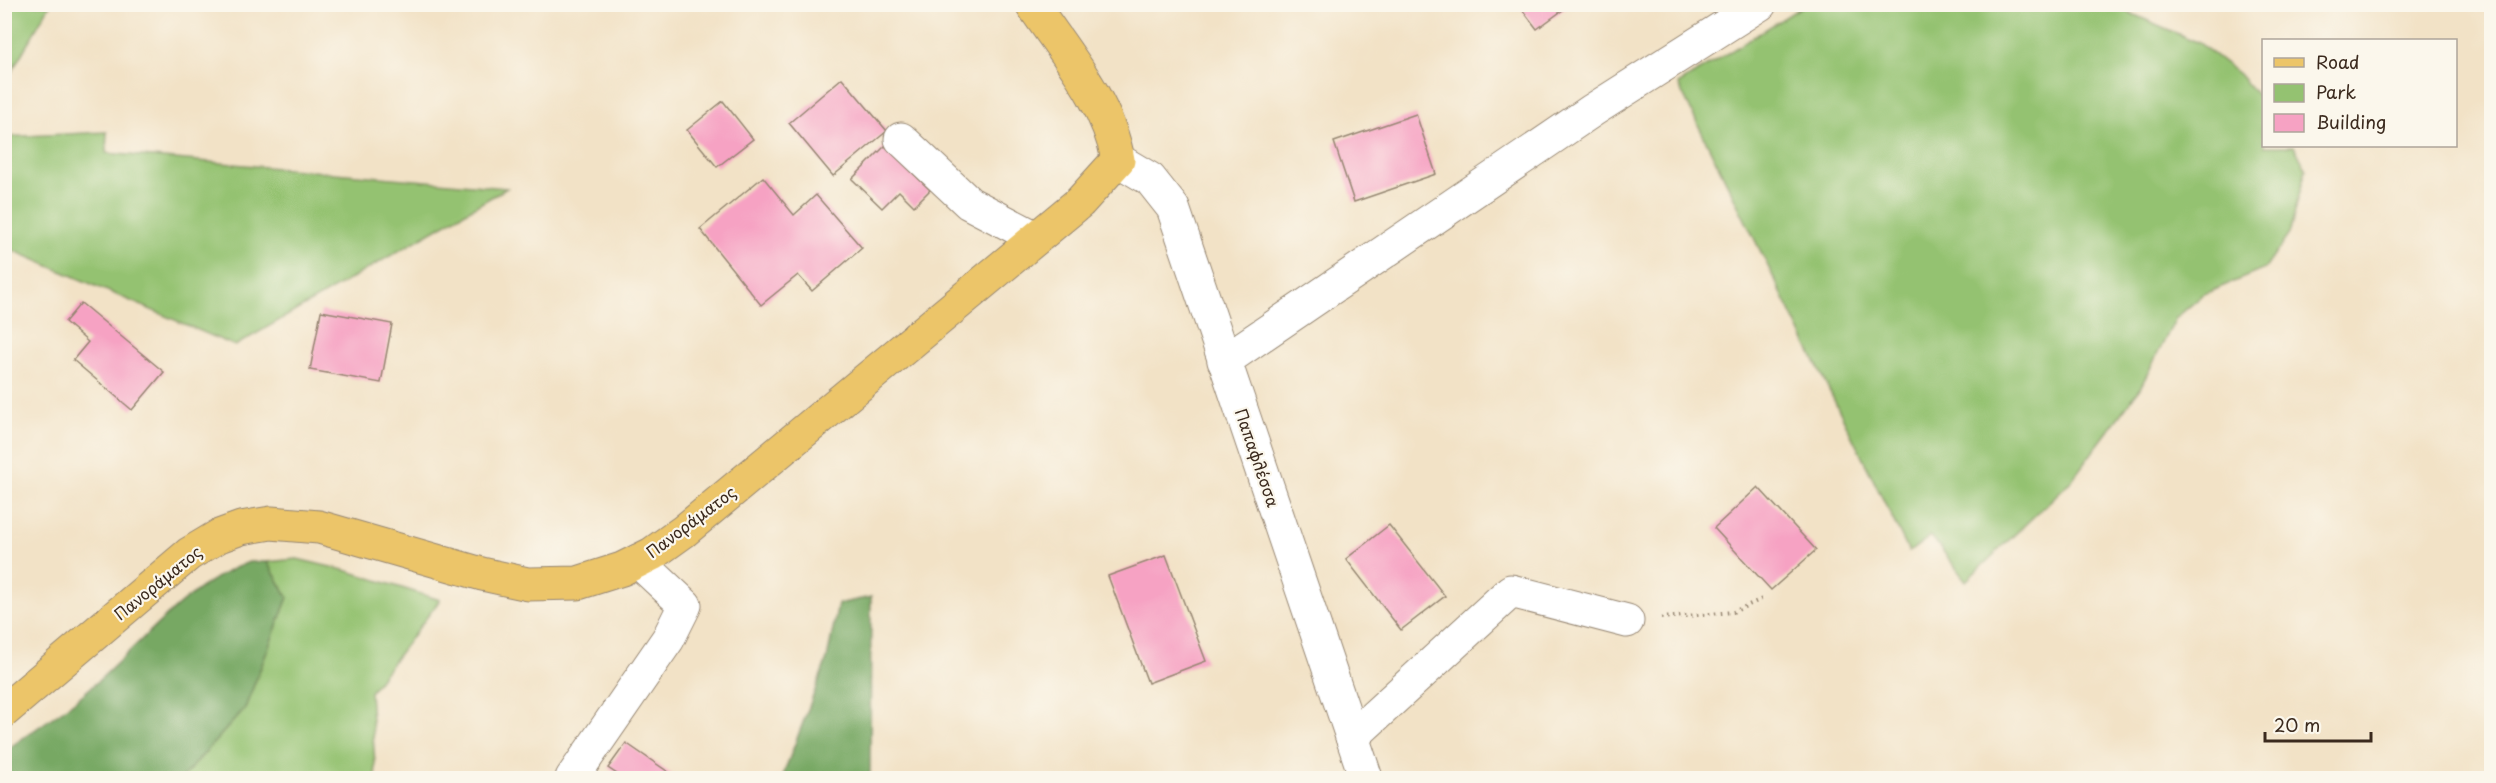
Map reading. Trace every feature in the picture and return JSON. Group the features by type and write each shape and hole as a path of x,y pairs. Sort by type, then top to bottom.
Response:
{"main road":[{"path":"1032,4 1103,112 1114,137 1118,160"},
{"name":"Πανοράματος","path":"4,711 189,554 219,536 241,528 271,523 319,527 482,574 528,584 578,583 638,561 652,554 710,509 1080,202 1118,160"}],"street":[{"path":"1224,361 1593,110 1760,4"},
{"path":"901,139 969,203 1036,238"},
{"name":"Παπαφλέσσα","path":"1118,160 1150,179 1173,208 1352,737 1363,776"},
{"path":"572,778 668,639 685,605 638,561"},
{"path":"1352,737 1512,591 1627,621"}],"path":[{"path":"1627,621 1733,612 1762,599"}],"green space":[{"path":"1806,4 2112,5 2199,43 2239,74 2262,101 2262,147 2295,147 2306,169 2289,234 2265,269 2204,294 2176,318 2140,388 2071,481 1966,581 1931,536 1909,552 1678,84"},
{"path":"4,5 50,5 5,83"},
{"path":"107,132 106,153 507,188 235,346 5,247 5,137"},
{"path":"297,559 348,571 440,600 370,692 376,778 182,778 245,708 288,597 267,562"},
{"path":"249,562 267,562 288,597 245,708 182,778 5,778 5,751 82,695 181,603 225,573"},
{"path":"871,597 870,778 782,778 827,659 838,604"}],"building":[{"path":"1518,4 1571,4 1537,29"},
{"path":"842,78 887,131 833,176 789,123"},
{"path":"723,101 753,139 717,167 687,130"},
{"path":"1416,114 1436,174 1354,202 1334,142"},
{"path":"885,146 930,190 914,206 899,191 882,208 852,179"},
{"path":"763,177 794,215 816,195 862,248 812,291 798,275 761,305 700,229"},
{"path":"81,303 164,372 132,410 73,360 88,342 65,322"},
{"path":"321,311 392,324 381,383 310,370"},
{"path":"1758,487 1816,550 1771,590 1714,528"},
{"path":"1389,525 1445,596 1401,630 1346,559"},
{"path":"1166,555 1206,661 1148,683 1108,576"},
{"path":"626,743 677,778 623,778 608,768"}]}
